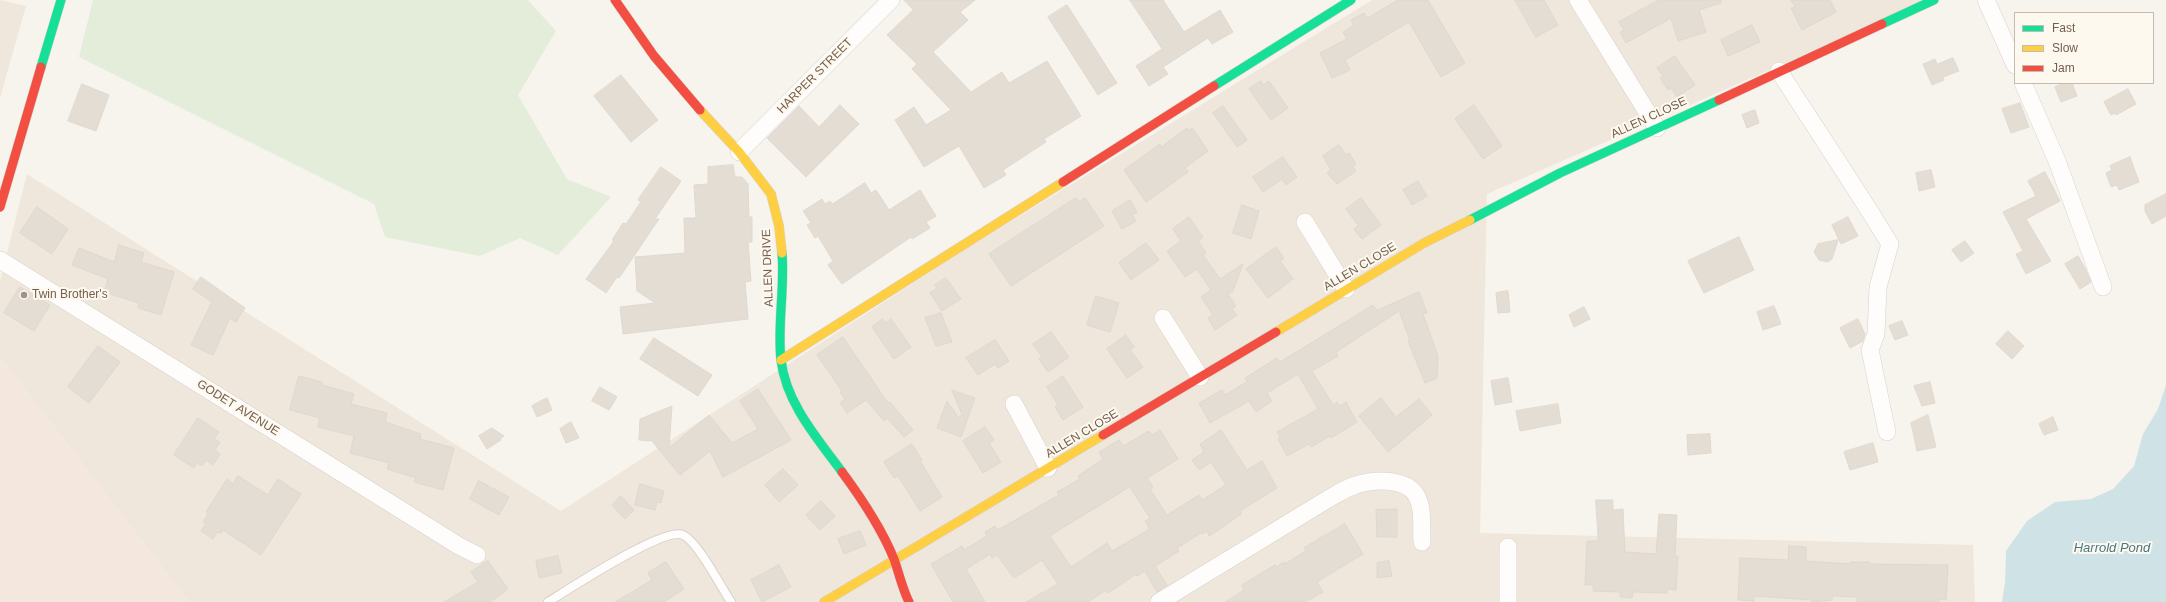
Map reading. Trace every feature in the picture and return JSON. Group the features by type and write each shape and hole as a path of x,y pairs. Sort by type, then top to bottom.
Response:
{"street":[{"path":"0,207 60,1 50,0"},
{"name":"ALLEN DRIVE","path":"615,0 619,8 654,56 739,152 771,194 779,226 782,258 781,360 788,391 797,408 871,512 894,559 901,586 909,602"},
{"name":"HARPER STREET","path":"739,152 892,0"},
{"path":"781,360 1352,0"},
{"path":"1578,0 1657,128"},
{"name":"ALLEN CLOSE","path":"824,602 1424,243 1560,173 1934,0"},
{"path":"1986,0 2014,63"},
{"path":"1779,71 1852,181 1890,244 1878,287 1876,334 1870,350 1887,432"},
{"path":"2023,84 2057,161 2103,286"},
{"path":"1305,222 1346,289"},
{"name":"GODET AVENUE","path":"0,260 452,542 477,555"},
{"path":"1163,318 1200,377"},
{"path":"1014,404 1048,468"},
{"path":"1159,602 1328,499 1357,484 1377,481 1393,482 1409,488 1419,500 1422,542"},
{"path":"1508,547 1508,602"}],"lane":[{"path":"548,602 610,565 662,537 674,533 683,534 694,542 731,602"}],"shaded area":[{"path":"0,0 26,6 0,98"},
{"path":"1372,0 1929,0 1487,194 1480,533 1973,545 1975,602 189,602 0,357 0,281 27,174 561,511 969,247"},
{"path":"0,357 189,602 0,602"}],"green space":[{"path":"93,0 528,0 556,31 518,95 567,179 611,197 558,255 520,238 480,256 385,237 374,204 79,57"}],"water":[{"name":"Harrold Pond","path":"2166,385 2166,602 2002,602 2005,583 2006,551 2027,521 2055,502 2091,499 2113,489 2134,466 2143,434 2158,409"}],"building":[{"path":"904,0 975,0 960,12 968,20 933,52 971,92 1002,72 1009,83 1047,61 1081,116 1044,139 1046,142 1003,170 1006,175 984,188 959,146 924,167 895,120 914,107 926,125 951,110 912,69 917,64 887,35 913,10"},
{"path":"1130,0 1163,0 1184,32 1220,10 1233,32 1212,44 1208,38 1163,67 1168,74 1149,86 1136,66 1162,49"},
{"path":"1398,0 1428,0 1465,63 1441,77 1409,22 1345,60 1350,70 1332,78 1320,53 1347,39 1343,32 1354,25 1351,20 1364,13 1367,18"},
{"path":"1515,0 1544,0 1558,25 1536,37"},
{"path":"1659,0 1721,0 1721,3 1699,10 1706,32 1678,41 1671,18 1626,43 1620,32 1624,30 1619,22"},
{"path":"1791,0 1830,0 1836,12 1802,30 1791,8 1795,7"},
{"path":"1067,5 1117,83 1098,95 1048,17"},
{"path":"1752,25 1760,42 1728,56 1721,40"},
{"path":"1675,56 1695,85 1677,97 1671,88 1668,90 1660,78 1663,76 1657,68"},
{"path":"1953,58 1959,71 1943,77 1944,80 1932,85 1923,64 1935,59 1937,64"},
{"path":"621,75 658,120 631,142 594,96"},
{"path":"1261,81 1263,85 1269,81 1288,108 1271,120 1249,89"},
{"path":"82,84 109,95 96,131 68,121"},
{"path":"2062,84 2072,84 2077,96 2061,102 2055,87"},
{"path":"2128,89 2136,104 2116,115 2115,113 2111,115 2104,102"},
{"path":"2020,103 2029,127 2011,133 2002,109"},
{"path":"840,105 859,124 806,177 767,138 799,106 819,127"},
{"path":"1474,105 1502,146 1483,159 1455,119"},
{"path":"1223,106 1247,140 1237,147 1213,113"},
{"path":"1755,110 1759,123 1747,128 1742,115"},
{"path":"1187,128 1188,131 1192,128 1208,151 1185,168 1188,172 1146,202 1124,170 1160,144 1161,147"},
{"path":"1339,145 1346,155 1349,153 1356,164 1353,167 1356,171 1337,184 1327,173 1331,170 1323,156"},
{"path":"1283,157 1297,177 1286,185 1282,179 1263,192 1253,177"},
{"path":"2130,157 2139,182 2119,190 2117,185 2111,187 2106,173 2112,170 2110,166"},
{"path":"733,165 735,177 742,177 748,184 749,217 752,217 752,242 748,242 751,281 745,282 748,319 623,334 620,307 655,303 637,291 635,257 685,253 684,218 696,218 694,185 708,184 708,167"},
{"path":"661,167 681,181 655,219 659,219 619,278 617,277 606,293 586,279 614,241 612,240 623,223 626,224 641,202 638,200"},
{"path":"1931,170 1935,187 1919,191 1916,173"},
{"path":"2045,172 2060,201 2026,219 2051,261 2026,274 2016,254 2023,251 2003,212 2036,196 2028,181"},
{"path":"1418,181 1427,196 1412,205 1403,190"},
{"path":"865,183 871,193 876,190 889,210 920,190 936,216 926,222 930,228 912,239 911,237 842,284 828,265 833,261 818,236 815,238 807,225 811,223 803,211 822,199 825,204 830,201 832,204"},
{"path":"2166,194 2166,216 2152,224 2145,211 2145,205"},
{"path":"1076,198 1079,202 1085,198 1104,226 1011,286 989,254"},
{"path":"1361,198 1381,225 1362,239 1354,229 1358,225 1346,209"},
{"path":"1130,200 1137,212 1132,215 1136,221 1122,229 1112,211"},
{"path":"1242,205 1259,211 1251,239 1233,233"},
{"path":"37,207 68,229 52,254 20,233"},
{"path":"1189,217 1203,237 1198,241 1206,253 1203,255 1220,279 1243,264 1233,291 1228,294 1236,306 1232,309 1237,315 1215,330 1208,318 1213,315 1201,297 1211,290 1197,269 1185,277 1167,251 1181,241 1173,229"},
{"path":"1848,217 1858,236 1841,244 1832,225"},
{"path":"1739,237 1754,270 1704,293 1688,261"},
{"path":"1838,240 1832,259 1828,262 1819,260 1814,252 1818,244"},
{"path":"1965,241 1974,253 1961,262 1952,250"},
{"path":"1146,243 1159,260 1131,280 1119,263"},
{"path":"119,245 144,253 141,262 174,272 161,315 138,308 139,303 104,292 108,279 72,265 79,248 114,262"},
{"path":"1276,247 1284,258 1280,261 1293,279 1268,298 1246,269"},
{"path":"2078,256 2091,282 2080,289 2065,264"},
{"path":"201,277 245,308 236,322 230,318 213,355 191,345 212,302 193,289"},
{"path":"946,278 961,299 942,311 930,293 937,288 935,285"},
{"path":"20,287 50,305 34,331 4,313"},
{"path":"1508,291 1510,312 1498,313 1496,293"},
{"path":"1419,292 1427,313 1423,314 1438,356 1437,378 1425,383 1408,341 1410,340 1399,311 1336,352 1338,356 1312,371 1333,405 1337,402 1340,406 1346,402 1357,422 1331,438 1330,436 1311,447 1309,444 1287,456 1278,439 1280,437 1277,432 1318,409 1298,374 1267,393 1272,401 1256,412 1249,401 1210,423 1199,403 1222,390 1225,395 1247,382 1245,378 1277,358 1280,362 1373,305 1377,310"},
{"path":"1096,296 1119,303 1110,332 1087,325"},
{"path":"1774,306 1781,324 1763,330 1757,312"},
{"path":"1584,307 1590,319 1574,327 1569,315"},
{"path":"941,313 952,342 936,346 925,318"},
{"path":"883,319 886,323 891,319 911,347 894,359 872,327"},
{"path":"1858,319 1865,334 1863,341 1850,348 1840,328"},
{"path":"1902,321 1908,335 1895,340 1889,326"},
{"path":"2008,331 2024,346 2012,359 1996,344"},
{"path":"1051,332 1069,357 1048,372 1039,359 1042,357 1033,344"},
{"path":"1126,335 1134,347 1130,350 1143,367 1127,378 1107,349"},
{"path":"843,337 888,403 890,402 913,430 904,437 887,418 884,421 866,400 847,413 840,403 845,399 840,392 842,391 817,355"},
{"path":"654,338 712,375 698,396 640,359"},
{"path":"995,340 1009,361 998,368 995,364 978,375 966,358"},
{"path":"98,346 120,362 89,403 68,387"},
{"path":"299,376 322,382 322,385 354,394 351,404 387,413 385,422 421,434 420,439 454,448 443,490 414,482 416,478 387,469 389,463 350,453 354,436 318,427 320,418 290,410"},
{"path":"1063,376 1083,407 1063,420 1055,407 1058,405 1047,387"},
{"path":"1508,378 1512,402 1495,405 1491,381"},
{"path":"1930,382 1935,403 1922,406 1914,386"},
{"path":"600,387 617,397 609,410 592,401"},
{"path":"758,389 791,440 723,477 710,451 680,475 652,441 639,440 640,419 672,406 669,448 709,415 732,443 758,429 740,401"},
{"path":"952,390 975,398 961,437 937,428 947,401 958,417 962,415"},
{"path":"547,398 552,410 537,417 532,406"},
{"path":"1381,398 1396,417 1419,399 1432,415 1388,452 1359,416"},
{"path":"1558,404 1561,423 1520,431 1516,411"},
{"path":"1928,415 1936,447 1917,451 1911,423"},
{"path":"2053,417 2058,430 2044,435 2039,424"},
{"path":"198,418 219,432 214,439 220,442 215,450 220,454 213,465 206,460 202,466 197,463 194,468 174,455"},
{"path":"571,422 579,438 566,443 560,429"},
{"path":"985,427 994,440 989,443 1001,462 983,473 963,441"},
{"path":"492,428 504,436 500,439 501,440 487,449 479,436"},
{"path":"1160,430 1178,459 1147,478 1153,487 1150,489 1167,515 1199,495 1202,500 1226,485 1211,462 1199,470 1192,460 1204,452 1200,444 1221,430 1247,470 1262,461 1277,488 1240,511 1241,514 1220,529 1209,536 1207,531 1202,534 1201,533 1177,548 1179,551 1155,566 1167,585 1157,592 1145,571 1137,576 1136,574 1108,593 1106,590 1088,602 1026,602 1058,584 1042,560 1014,578 997,555 992,558 990,554 966,569 985,602 953,602 931,564 962,546 964,550 987,536 985,532 995,526 997,530 1059,495 1057,492 1080,479 1078,476 1103,459 1099,452 1119,440 1123,446 1149,431 1152,435","holes":["1130,487 1150,518 1145,521 1150,529 1112,551 1107,543 1071,567 1050,536"]},
{"path":"1710,434 1711,453 1688,455 1687,435"},
{"path":"1873,443 1878,462 1850,470 1844,452"},
{"path":"912,444 922,460 920,461 942,497 920,511 898,476 894,478 884,462"},
{"path":"783,469 798,485 779,502 765,485"},
{"path":"238,476 268,495 278,479 301,494 261,555 223,530 221,533 217,532 213,539 201,531 206,524 203,522 208,514 206,512 227,479 233,484"},
{"path":"479,481 509,497 499,515 470,499"},
{"path":"640,484 664,491 661,503 657,502 655,510 635,505"},
{"path":"621,496 634,510 625,519 612,505"},
{"path":"1596,500 1613,500 1613,510 1623,509 1625,552 1656,554 1659,514 1677,515 1675,556 1678,556 1676,590 1667,589 1667,593 1633,592 1632,598 1620,597 1620,592 1593,591 1593,585 1585,585 1587,541 1598,541"},
{"path":"821,501 835,516 820,530 806,515"},
{"path":"1397,509 1397,537 1377,537 1376,510"},
{"path":"1345,524 1363,554 1317,582 1323,592 1305,602 1225,602 1244,590 1242,585 1275,565 1276,567 1284,562 1285,564 1306,551 1304,548"},
{"path":"860,531 866,545 844,554 838,539"},
{"path":"1789,546 1806,547 1806,561 1850,564 1850,562 1870,562 1870,564 1948,565 1946,600 1939,599 1939,602 1857,602 1857,597 1832,596 1832,600 1811,602 1812,600 1754,596 1754,601 1738,600 1740,558 1788,560"},
{"path":"558,556 562,573 539,578 536,561"},
{"path":"488,561 508,589 490,602 444,602 478,582 471,572"},
{"path":"1389,561 1392,576 1377,578 1377,563"},
{"path":"666,562 684,589 664,602 615,602 652,580 648,573"},
{"path":"779,565 791,587 762,602 751,580"}],"traffic: fast":[{"path":"41,67 61,0"},
{"path":"1214,86 1351,0"},
{"path":"1882,24 1934,0"},
{"path":"1470,220 1560,173 1719,100"},
{"path":"782,253 783,280 780,320 780,347 784,376 789,391 804,419 842,472"}],"traffic: slow":[{"path":"700,110 739,152 771,194 779,226 782,253"},
{"path":"781,360 1063,182"},
{"path":"1276,332 1424,243 1470,220"},
{"path":"824,602 1103,435"}],"traffic: jam":[{"path":"615,0 654,56 700,110"},
{"path":"1719,100 1882,24"},
{"path":"0,207 41,67"},
{"path":"1063,182 1214,86"},
{"path":"1103,435 1276,332"},
{"path":"842,472 864,503 889,547 909,602"}],"place":[{"name":"Twin Brother's","path":"24,295"}]}
